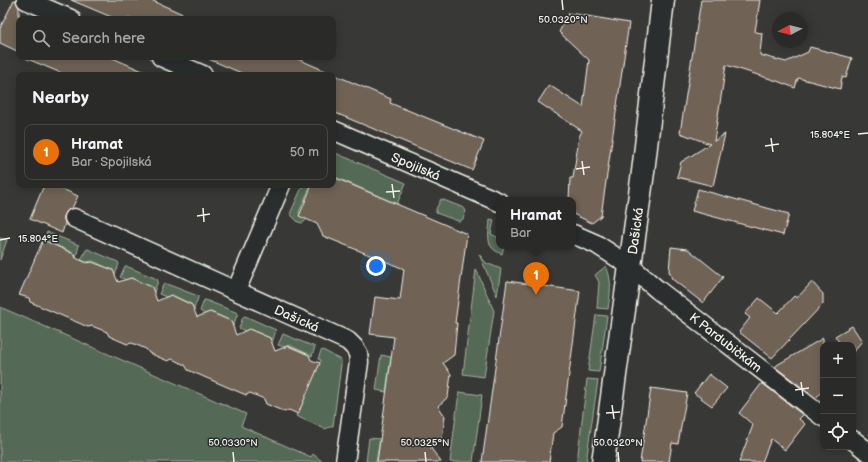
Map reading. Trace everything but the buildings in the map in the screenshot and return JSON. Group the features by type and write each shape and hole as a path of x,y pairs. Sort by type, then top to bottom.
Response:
{"main road":[{"name":"Dašická","path":"603,462 643,172 663,0"}],"street":[{"path":"26,0 64,16"},
{"path":"167,60 196,72"},
{"name":"Spojilská","path":"336,131 496,201"},
{"path":"236,291 280,188"},
{"name":"Dašická","path":"74,218 348,341 358,353 358,372 345,462"},
{"path":"576,235 596,244 630,266"},
{"name":"K Pardubičkám","path":"630,266 658,290 820,415"},
{"path":"856,442 868,452"}],"green space":[{"path":"336,153 406,183 397,204 336,177"},
{"path":"302,188 310,188 299,212 301,216 307,219 303,223 298,222 290,214"},
{"path":"441,199 464,208 466,211 463,219 458,221 436,213 436,209"},
{"path":"490,219 494,220 491,234 496,236 496,249 503,249 502,254 492,248 489,235"},
{"path":"47,232 79,245 76,258 73,253 54,244 48,246 42,243"},
{"path":"0,238 7,240 0,260"},
{"path":"88,249 118,262 119,264 115,275 112,270 93,261 86,262 81,260"},
{"path":"479,254 486,263 501,269 497,296"},
{"path":"125,266 157,279 158,281 154,292 132,278 126,280 120,277"},
{"path":"606,266 610,277 608,309 597,308 599,282 595,275"},
{"path":"476,269 494,311 484,377 463,374"},
{"path":"164,283 198,296 194,309 191,304 172,295 166,297 159,294"},
{"path":"204,300 238,313 233,326 231,321 211,312 205,314 200,311"},
{"path":"0,307 246,414 241,426 311,457 313,454 323,462 0,462"},
{"path":"596,315 607,316 599,372 588,371"},
{"path":"245,316 276,330 272,343 270,338 250,329 245,331 239,328 243,317"},
{"path":"283,334 315,347 312,356 289,345 284,347 278,345"},
{"path":"323,350 341,360 333,426 325,429 296,416 321,360 318,359 321,351"},
{"path":"381,355 391,357 386,392 376,390"},
{"path":"587,379 598,380 586,462 577,462"},
{"path":"459,392 482,395 473,462 450,462"},
{"path":"369,438 380,439 376,462 366,462"}],"place":[{"name":"Hramat","path":"536,295"}]}
